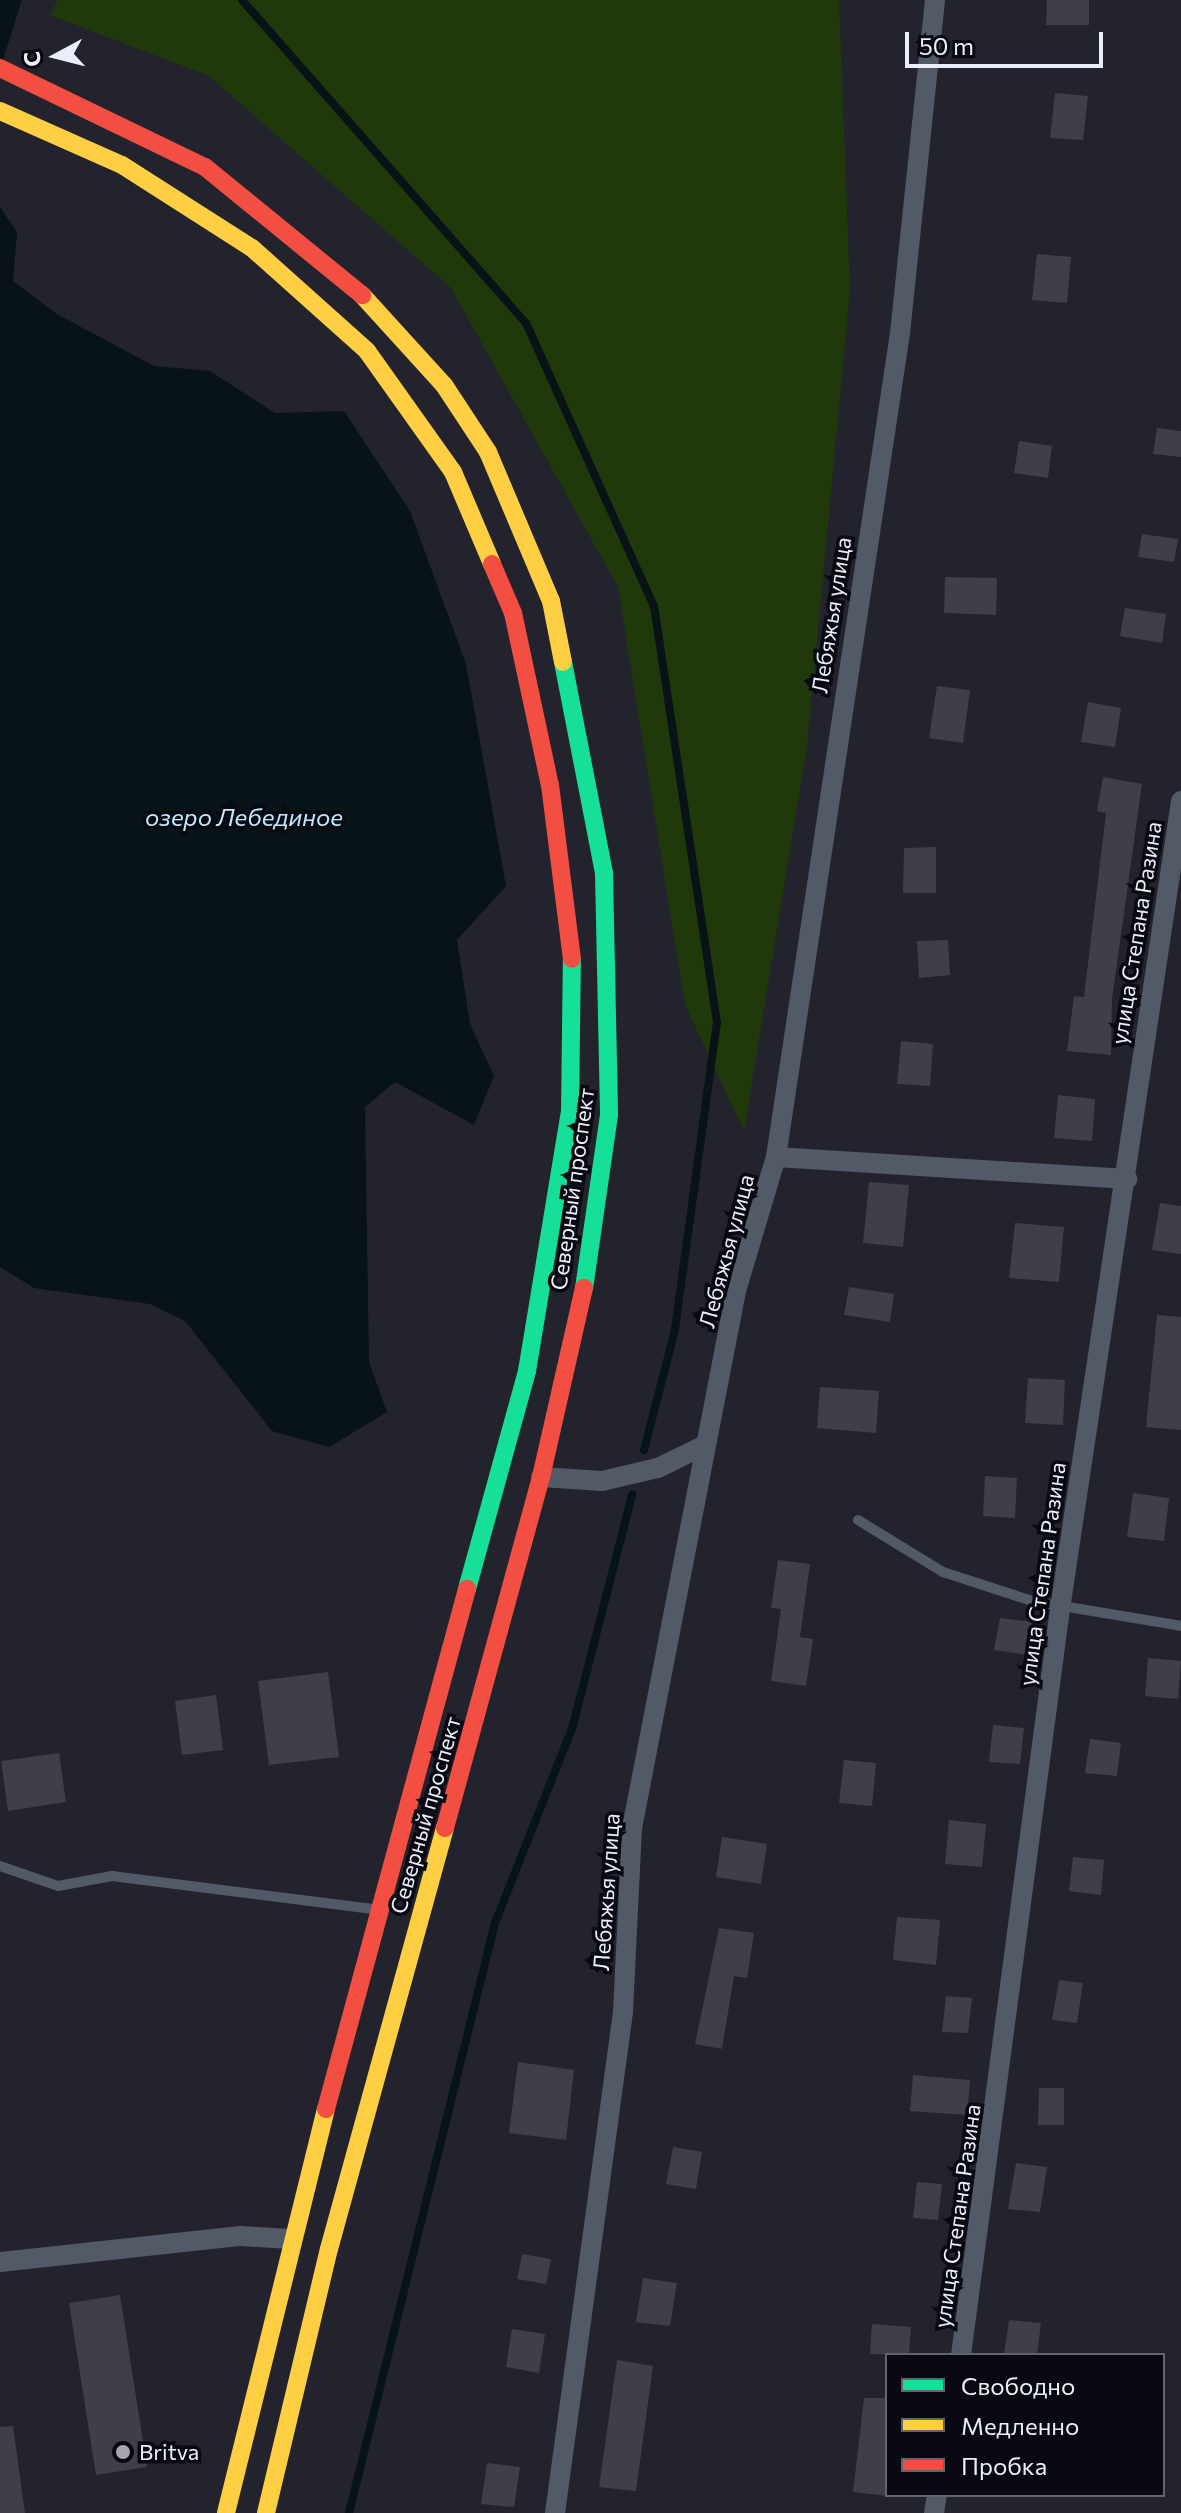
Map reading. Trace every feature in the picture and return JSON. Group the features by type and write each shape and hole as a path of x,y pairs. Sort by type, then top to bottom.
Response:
{"main road":[{"name":"Северный проспект","path":"0,68 205,167 341,272 444,385 523,524 551,601 587,764 604,873 613,1031 600,1198 541,1477 463,1742 329,2249 266,2513"},
{"name":"Северный проспект","path":"6,114 184,200 252,248 367,351 453,472 513,613 565,877 570,1112 527,1371 438,1736 382,1910 290,2239 226,2513"}],"street":[{"name":"Лебяжья улица","path":"555,2513 619,2040 632,1828 736,1291 776,1157 900,333 935,0"},
{"name":"улица Степана Разина","path":"961,2353 1060,1609 1127,1179 1181,801"},
{"path":"776,1157 1127,1179"},
{"path":"541,1477 602,1481 658,1468 705,1445"},
{"path":"0,2262 241,2236 290,2239"}],"lane":[{"path":"858,1520 943,1572 1060,1609 1181,1626"},
{"path":"0,1866 58,1886 112,1876 382,1910"}],"green space":[{"path":"58,0 839,0 850,290 807,746 744,1131 685,1005 618,587 451,288 209,76 50,15"}],"water":[{"path":"0,0 22,0 0,69"},
{"name":"озеро Лебединое","path":"0,207 17,232 13,281 57,314 154,366 210,371 275,413 344,411 410,511 466,664 506,886 457,940 470,1024 494,1076 474,1125 395,1082 365,1107 369,1362 387,1412 329,1447 272,1431 185,1321 150,1304 34,1288 0,1267"}],"building":[{"path":"1047,0 1089,0 1089,25 1046,25"},
{"path":"1055,93 1088,96 1083,140 1050,138"},
{"path":"1037,254 1071,257 1067,303 1032,300"},
{"path":"1157,428 1181,431 1181,457 1153,454"},
{"path":"1019,441 1052,446 1048,478 1014,473"},
{"path":"1142,534 1178,539 1174,562 1138,557"},
{"path":"945,577 997,578 996,615 944,613"},
{"path":"1125,608 1166,614 1162,643 1120,636"},
{"path":"937,686 970,690 963,743 929,738"},
{"path":"1088,702 1121,708 1115,747 1081,742"},
{"path":"1103,777 1142,784 1112,999 1111,1055 1067,1051 1074,996 1084,997 1106,813 1097,811"},
{"path":"936,847 936,893 903,893 904,848"},
{"path":"948,940 950,975 919,978 917,941"},
{"path":"901,1041 933,1044 930,1086 897,1084"},
{"path":"1058,1095 1095,1099 1092,1141 1054,1138"},
{"path":"869,1182 909,1185 903,1247 863,1243"},
{"path":"1160,1203 1181,1206 1181,1254 1152,1250"},
{"path":"1015,1223 1064,1227 1059,1282 1009,1278"},
{"path":"849,1287 894,1294 890,1322 844,1315"},
{"path":"1157,1315 1181,1317 1181,1430 1146,1427"},
{"path":"1028,1378 1065,1380 1063,1425 1025,1423"},
{"path":"820,1387 879,1391 876,1433 817,1428"},
{"path":"985,1476 1017,1478 1015,1518 983,1516"},
{"path":"1133,1493 1169,1498 1164,1541 1127,1537"},
{"path":"778,1560 810,1564 800,1637 813,1639 806,1686 771,1681 781,1609 771,1608"},
{"path":"1000,1618 1040,1623 1035,1656 994,1650"},
{"path":"1148,1658 1181,1661 1178,1699 1145,1696"},
{"path":"328,1672 339,1757 269,1765 258,1681"},
{"path":"216,1695 223,1750 182,1755 175,1701"},
{"path":"993,1725 1024,1728 1020,1764 989,1762"},
{"path":"1090,1739 1121,1743 1117,1776 1085,1773"},
{"path":"59,1753 66,1802 8,1811 1,1761"},
{"path":"844,1760 876,1763 872,1806 839,1803"},
{"path":"949,1820 986,1824 982,1867 945,1864"},
{"path":"722,1837 767,1844 761,1884 716,1877"},
{"path":"1073,1857 1104,1860 1101,1895 1069,1891"},
{"path":"897,1917 940,1920 936,1965 893,1960"},
{"path":"719,1928 754,1933 747,1978 734,1976 722,2049 695,2044"},
{"path":"1059,1980 1083,1983 1077,2023 1052,2020"},
{"path":"946,1996 972,1998 968,2033 942,2032"},
{"path":"518,2062 574,2070 566,2140 509,2133"},
{"path":"913,2075 970,2080 967,2115 910,2111"},
{"path":"1039,2088 1064,2088 1064,2125 1038,2125"},
{"path":"673,2147 702,2152 696,2189 666,2184"},
{"path":"1016,2163 1047,2167 1040,2212 1008,2209"},
{"path":"917,2182 942,2184 938,2220 913,2218"},
{"path":"522,2254 551,2259 546,2284 517,2279"},
{"path":"643,2278 677,2283 670,2326 636,2322"},
{"path":"120,2295 147,2467 96,2475 69,2303"},
{"path":"1009,2320 1041,2323 1037,2353 1004,2353"},
{"path":"872,2324 911,2327 909,2353 870,2354"},
{"path":"512,2329 545,2334 539,2373 506,2367"},
{"path":"617,2360 653,2366 636,2491 599,2487"},
{"path":"864,2398 885,2398 885,2496 853,2492"},
{"path":"13,2426 25,2513 0,2513 0,2427"},
{"path":"487,2463 520,2467 514,2507 481,2504"}],"waterway":[{"path":"242,0 526,323 654,606 717,1022 675,1330 644,1450"},
{"path":"349,2513 495,1923 572,1729 632,1495"}],"traffic: fast":[{"path":"563,662 604,873 609,1115 584,1288"},
{"path":"467,1589 527,1371 570,1112 572,959"}],"traffic: slow":[{"path":"0,111 122,165 252,248 367,351 453,472 492,564"},
{"path":"362,295 444,385 488,452 551,601 563,662"},
{"path":"266,2513 329,2249 445,1828"},
{"path":"226,2513 326,2109"}],"traffic: jam":[{"path":"0,68 205,167 362,295"},
{"path":"492,564 513,613 550,785 572,959"},
{"path":"445,1828 541,1477 584,1288"},
{"path":"326,2109 467,1589"}],"place":[{"name":"Britva","path":"123,2452"}]}
